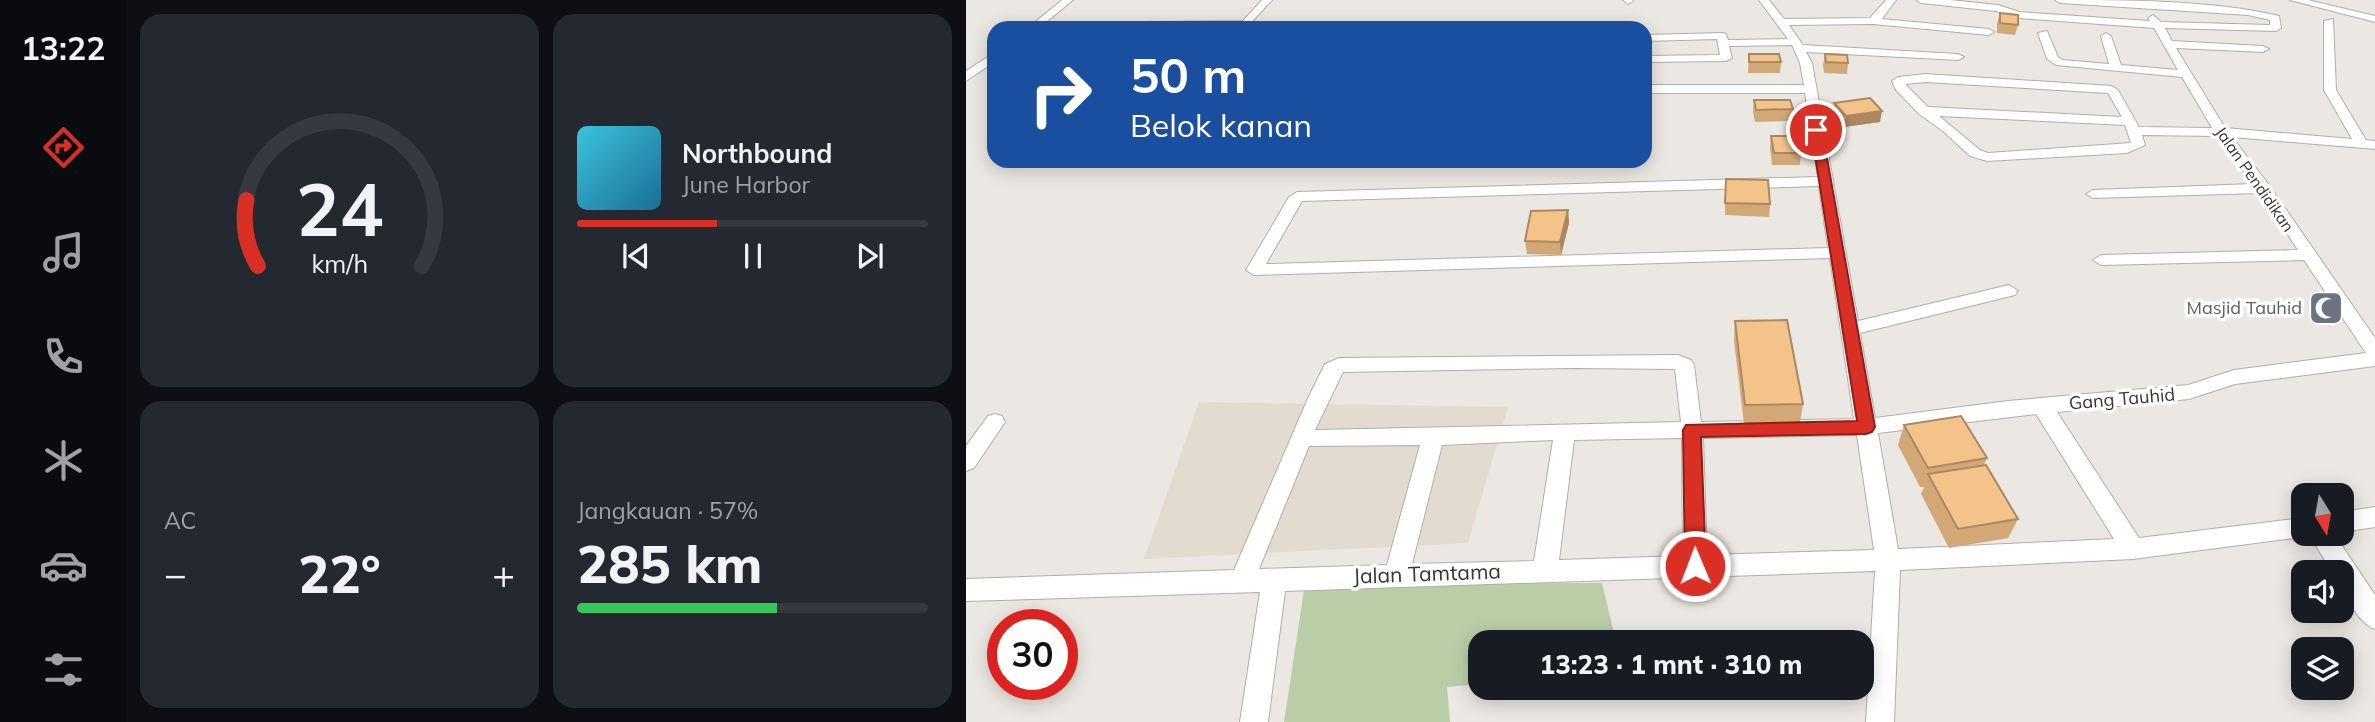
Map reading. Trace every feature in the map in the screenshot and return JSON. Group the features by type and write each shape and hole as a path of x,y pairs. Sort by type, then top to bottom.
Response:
{"street":[{"path":"1040,21 1068,0"},
{"path":"1249,21 1267,0"},
{"path":"1764,0 1797,45 1806,63 1888,560 1880,722"},
{"path":"1873,21 1882,14 1891,0"},
{"path":"1922,0 1998,8 2018,15 2037,10 2156,25 2275,30 2277,20 2248,12 2148,3 2060,0"},
{"path":"2295,0 2363,12 2375,19"},
{"name":"Jalan Pendidikan","path":"2148,3 2156,25 2171,44 2221,132 2264,188 2375,352"},
{"path":"1780,22 1873,21 1989,32"},
{"path":"2329,21 2330,90 2368,144"},
{"path":"2043,33 2057,61 2188,74"},
{"path":"1652,38 1722,36 1726,58 1652,59"},
{"path":"2106,36 2116,68"},
{"path":"1724,43 1797,45 1958,57"},
{"path":"2171,44 2263,49"},
{"path":"966,77 987,61"},
{"path":"1925,78 2112,90 2133,126 2138,145 2127,149 1981,156 1924,111 1899,87 1898,81 1925,78"},
{"path":"1652,89 1810,89"},
{"path":"1924,111 2368,144"},
{"path":"1826,181 1297,197 1254,270 1837,253"},
{"path":"2093,194 2264,188"},
{"path":"2101,260 2309,255"},
{"path":"1850,329 2009,291"},
{"name":"Gang Tauhid","path":"1301,438 1866,427 2189,392 2234,377 2375,359"},
{"path":"1242,579 1332,369 1339,365 1678,362 1686,367 1692,430 1695,566"},
{"path":"2042,406 2133,549"},
{"path":"966,461 995,422"},
{"path":"1545,570 1565,432"},
{"path":"1397,575 1433,437"},
{"path":"2354,520 2375,517"},
{"name":"Jalan Tamtama","path":"966,590 1888,560 2133,549 2291,529"},
{"path":"2329,546 2375,617"},
{"path":"1254,722 1275,578"}],"shaded area":[{"path":"1199,402 1508,407 1468,543 1144,559"}],"green space":[{"path":"1602,583 1613,630 1468,630 1468,685 1447,687 1450,722 1284,722 1305,584"}],"building":[{"path":"2000,13 2018,15 2018,25 2000,23"},
{"path":"1749,54 1779,54 1781,62 1749,62"},
{"path":"1825,54 1847,55 1848,63 1826,62"},
{"path":"1870,98 1882,111 1846,116 1834,103"},
{"path":"1754,100 1790,100 1793,109 1756,110"},
{"path":"1771,136 1798,136 1801,153 1774,153"},
{"path":"1726,179 1768,180 1770,204 1725,203"},
{"path":"1568,210 1560,242 1525,241 1531,211"},
{"path":"1787,320 1803,404 1745,405 1735,321"},
{"path":"1961,416 1987,458 1928,468 1904,425"},
{"path":"1986,465 2018,519 1958,529 1928,474"}],"place":[{"name":"Masjid Tauhid","path":"2326,308"}],"route":[{"path":"1695,566 1692,430 1866,427 1816,130"}]}
